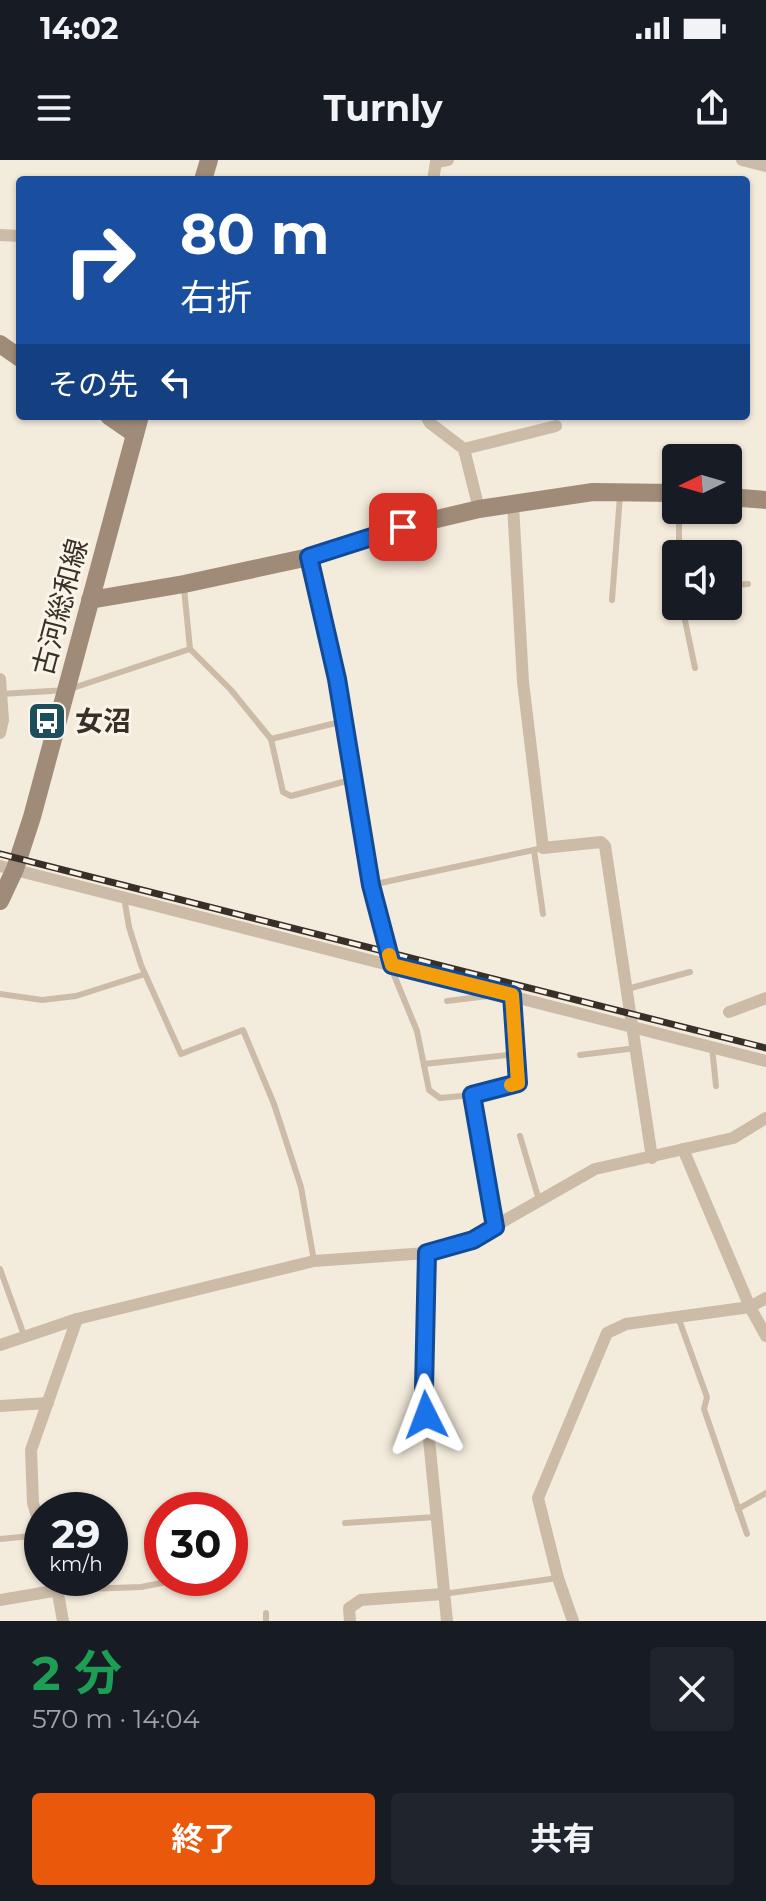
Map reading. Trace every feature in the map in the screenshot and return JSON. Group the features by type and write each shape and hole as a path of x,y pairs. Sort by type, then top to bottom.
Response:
{"street":[{"path":"434,176 436,162 448,160"},
{"path":"742,160 766,166"},
{"path":"428,420 464,449 479,509"},
{"name":"古河総和線","path":"0,901 7,868 67,690 138,425"},
{"path":"464,449 556,426"},
{"path":"90,600 184,584 309,557 403,527 479,509 593,492 662,493"},
{"path":"742,498 766,500"},
{"path":"513,505 523,682 538,849 601,842 605,846 652,1158"},
{"path":"0,679 3,720 0,733"},
{"path":"7,868 393,970 509,995 766,1061"},
{"path":"729,1012 766,998"},
{"path":"0,1345 77,1319 314,1261 427,1253 473,1240 595,1169 733,1138 766,1118"},
{"path":"683,1149 750,1307 766,1336"},
{"path":"427,1253 424,1389 447,1621"},
{"path":"573,1621 558,1578 538,1498 607,1333 626,1324 750,1307 766,1298"},
{"path":"33,1492 31,1450 77,1319"},
{"path":"0,1406 48,1403"},
{"path":"0,1600 24,1593"},
{"path":"350,1621 349,1608 361,1600 443,1594"},
{"path":"59,1596 63,1621"}],"lane":[{"path":"612,600 620,492"},
{"path":"309,557 344,721 371,885 393,970 417,1031 429,1090 440,1098 472,1095 518,1083 509,995 447,1001"},
{"path":"184,584 190,649 231,690 271,739 283,792 291,796 354,779"},
{"path":"742,584 748,584"},
{"path":"685,620 695,668"},
{"path":"1,694 67,690 190,649"},
{"path":"271,739 344,721"},
{"path":"371,885 538,849 543,914"},
{"path":"124,897 129,927 145,974 181,1054 243,1030 274,1104 301,1187 314,1261"},
{"path":"627,989 690,972"},
{"path":"0,994 42,1000 76,996 145,974"},
{"path":"712,1047 716,1086"},
{"path":"580,1055 636,1048"},
{"path":"424,1064 516,1054"},
{"path":"472,1095 495,1227"},
{"path":"520,1136 539,1200"},
{"path":"0,1269 25,1338"},
{"path":"678,1317 707,1397 704,1409 747,1534"},
{"path":"738,1509 766,1493"},
{"path":"345,1523 436,1517"},
{"path":"0,1539 24,1536"},
{"path":"443,1594 558,1578"}],"railway":[{"path":"0,854 766,1048"}],"slow traffic":[{"path":"389,955 392,965 512,995 518,1083 511,1085"}],"place":[{"name":"女沼","path":"47,721"}],"route":[{"path":"403,527 309,557 337,679 371,885 392,965 512,995 518,1083 472,1095 495,1227 473,1240 427,1253 426,1415"}]}
